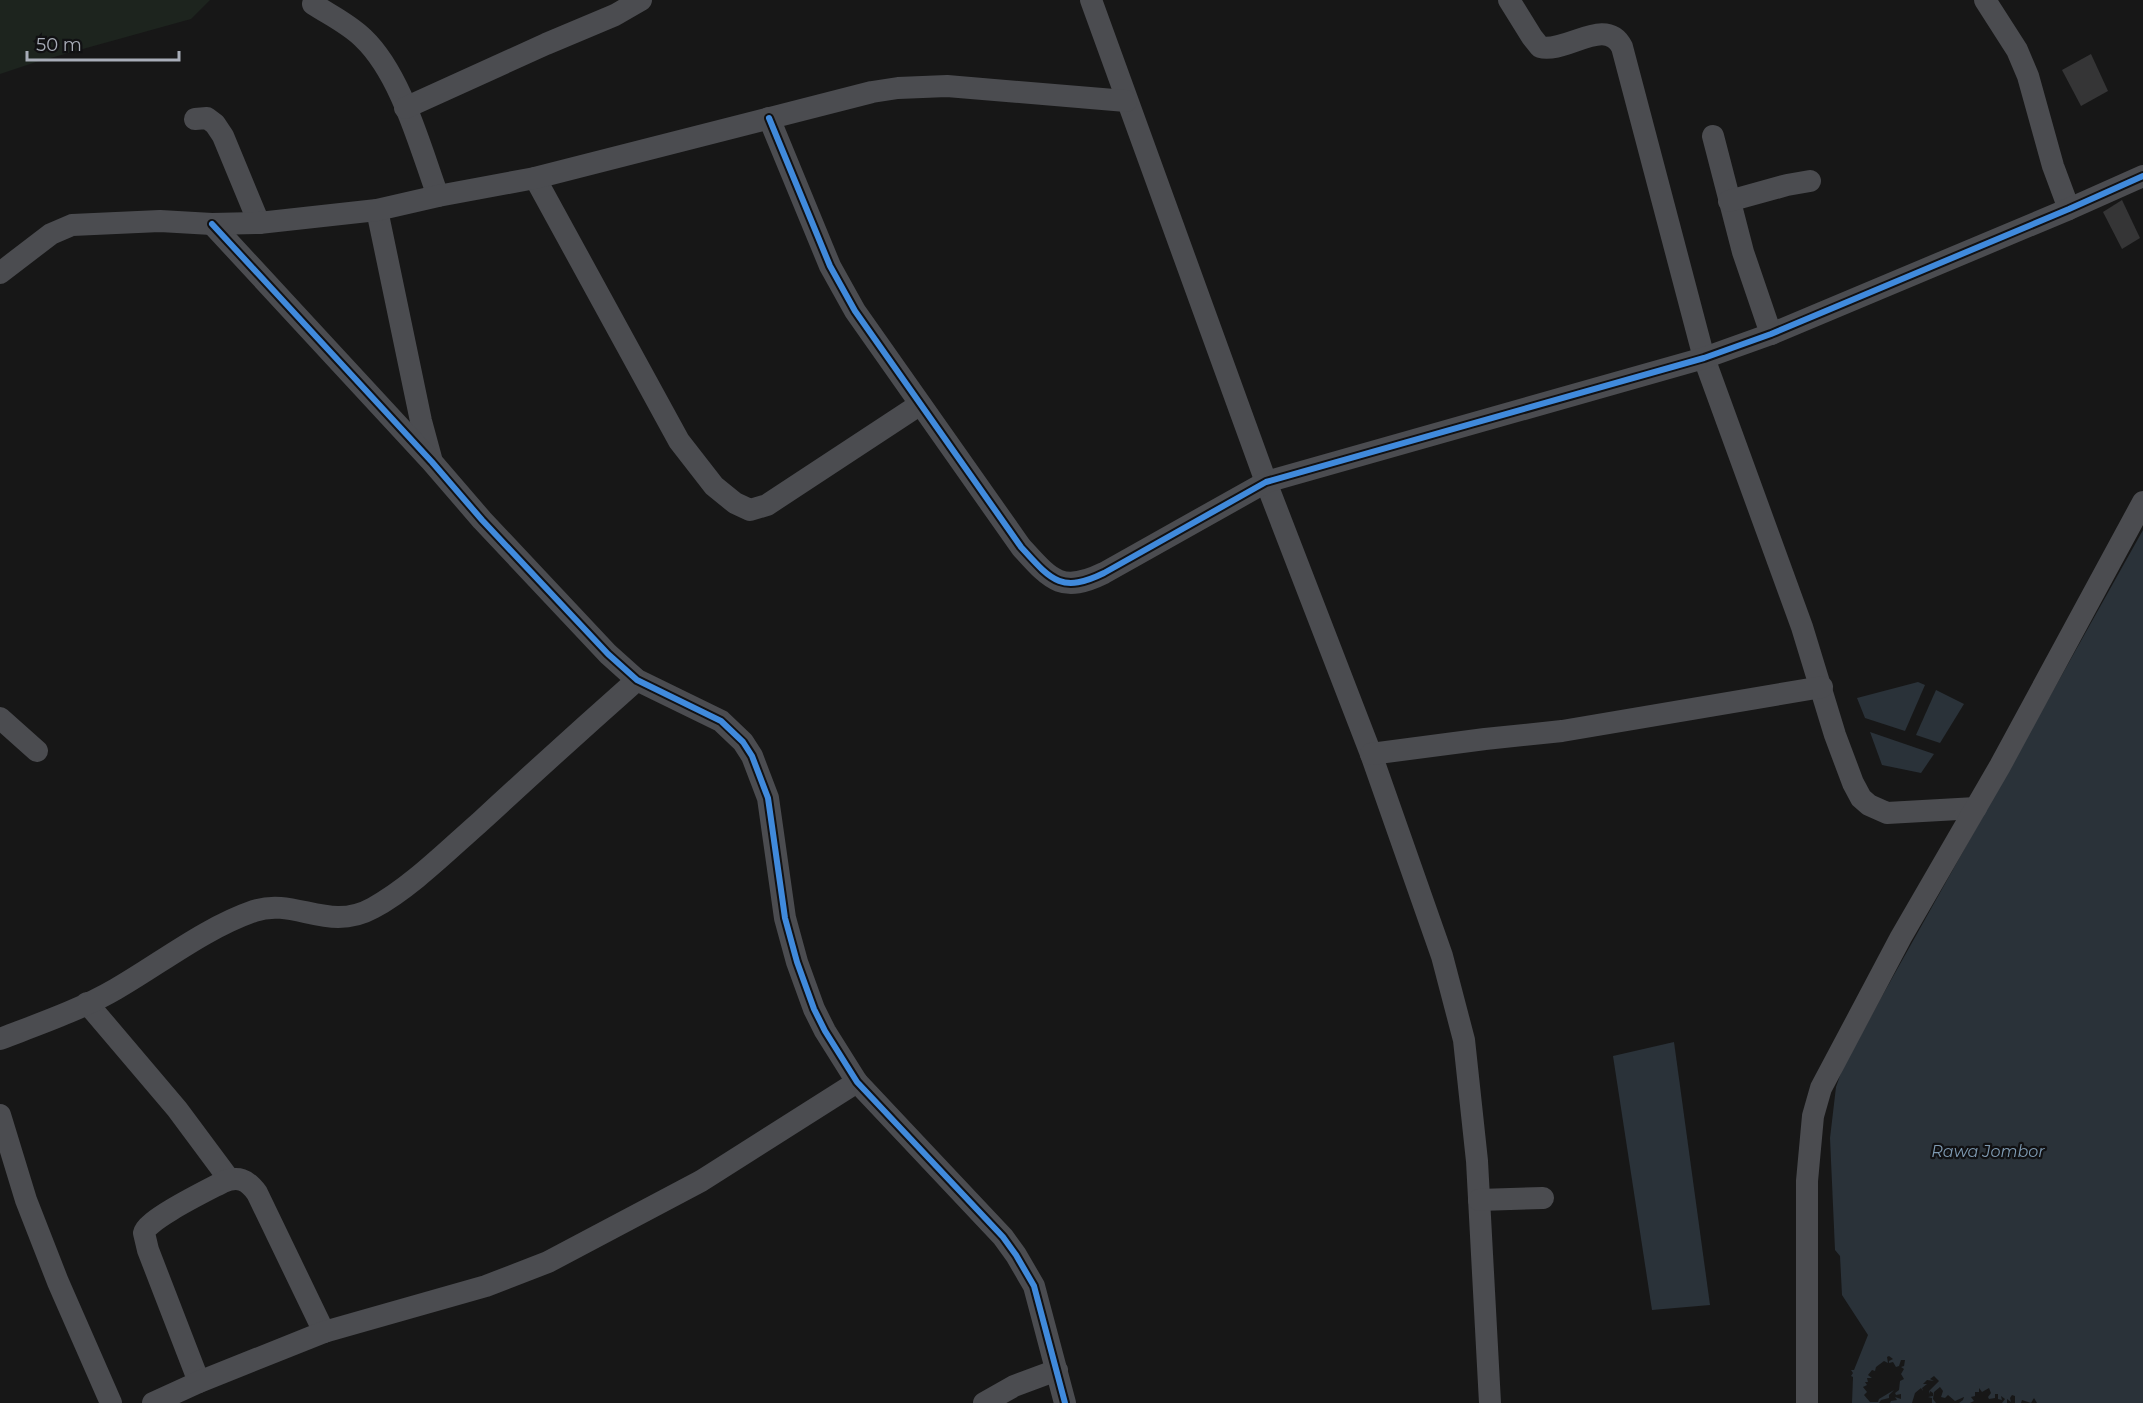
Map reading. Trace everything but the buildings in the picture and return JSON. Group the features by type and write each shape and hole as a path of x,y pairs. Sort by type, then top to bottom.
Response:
{"street":[{"path":"405,108 615,15 641,0"},
{"path":"1091,0 1266,482 1371,754 1442,956 1464,1040 1478,1161 1489,1403"},
{"path":"1509,0 1532,37 1543,48 1602,33 1613,36 1620,43 1704,358 1789,589 1849,773 1858,792 1876,810 1893,814 1976,808"},
{"path":"1985,0 2017,50 2028,76 2069,209"},
{"path":"313,4 362,36 392,75 438,196"},
{"path":"0,273 51,234 72,225 160,221 212,224 259,223 377,210 535,178 872,93 922,86 947,86 1126,101"},
{"path":"195,119 207,118 215,124 223,136 259,223"},
{"path":"769,118 830,266 861,320 1021,547 1048,574 1066,583 1082,582 1104,573 1266,482 1704,358 1771,334 2143,176"},
{"path":"1713,136 1743,252 1771,334"},
{"path":"535,178 679,441 714,486 742,507 755,510 767,505 920,405"},
{"path":"1730,201 1786,185 1810,181"},
{"path":"377,210 421,421 432,462"},
{"path":"212,224 432,462 482,520 608,654 637,680 721,721 734,731 752,756 768,798 785,918 797,962 814,1009 857,1082 1017,1255 1034,1286 1065,1403"},
{"path":"1807,1403 1807,1191 1810,1138 1815,1104 1842,1046 1901,937 1976,808 2143,502"},
{"path":"0,1039 52,1019 114,990 208,933 257,910 288,909 337,919 355,916 383,903 433,864 637,680"},
{"path":"1371,754 1562,731 1822,687"},
{"path":"0,718 37,751"},
{"path":"87,1003 177,1109 229,1179"},
{"path":"153,1403 324,1332 486,1286 548,1262 700,1181 857,1082"},
{"path":"0,1115 26,1200 58,1282 111,1403"},
{"path":"199,1382 148,1250 144,1229 159,1217 229,1179 243,1179 257,1193 324,1332"},
{"path":"1479,1200 1543,1198"},
{"path":"984,1403 1014,1386 1057,1370"}],"shaded area":[{"path":"0,0 210,0 191,19 0,74"}],"water":[{"name":"Rawa Jombor","path":"2143,530 2143,1403 2037,1403 2034,1398 2031,1403 2022,1400 2021,1403 2015,1403 2015,1396 2012,1395 2011,1402 2007,1399 2007,1403 2002,1403 2005,1399 2001,1396 2002,1400 1998,1399 1998,1394 1995,1394 1995,1398 1989,1399 1991,1393 1989,1388 1982,1392 1979,1388 1979,1392 1975,1392 1975,1396 1971,1397 1974,1401 1959,1403 1964,1397 1955,1401 1948,1395 1945,1398 1941,1397 1943,1391 1940,1387 1934,1392 1933,1399 1936,1403 1932,1403 1932,1398 1928,1397 1933,1396 1933,1393 1930,1391 1930,1394 1929,1391 1939,1381 1934,1376 1930,1379 1934,1381 1927,1380 1923,1384 1927,1384 1922,1388 1923,1391 1921,1388 1915,1393 1912,1403 1890,1403 1897,1400 1895,1397 1901,1399 1901,1394 1896,1395 1895,1393 1899,1390 1900,1381 1904,1379 1901,1374 1904,1369 1901,1367 1904,1366 1905,1360 1901,1360 1899,1366 1896,1367 1893,1362 1889,1363 1893,1359 1889,1356 1887,1357 1888,1363 1884,1361 1876,1367 1875,1371 1872,1370 1868,1375 1872,1378 1867,1378 1868,1382 1865,1382 1867,1385 1863,1387 1867,1392 1864,1395 1870,1402 1878,1402 1894,1390 1889,1398 1879,1403 1852,1403 1853,1377 1851,1376 1853,1373 1851,1370 1854,1370 1868,1335 1842,1295 1840,1256 1835,1250 1830,1138 1836,1087 1842,1070 1881,998"},
{"path":"1918,682 1925,685 1905,731 1865,718 1857,698"},
{"path":"1936,690 1964,704 1940,743 1916,735"},
{"path":"1870,732 1934,754 1921,773 1882,765"},
{"path":"1674,1042 1710,1305 1652,1310 1613,1056"}],"cycle path":[{"path":"769,118 830,266 855,311 1021,547 1049,575 1067,583 1089,579 1104,573 1266,482 1704,358 1771,334 2143,176"},
{"path":"212,224 432,462 482,520 608,654 637,680 721,721 743,742 752,756 768,798 785,918 797,962 814,1009 857,1082 1003,1237 1016,1255 1034,1286 1065,1403"}]}
